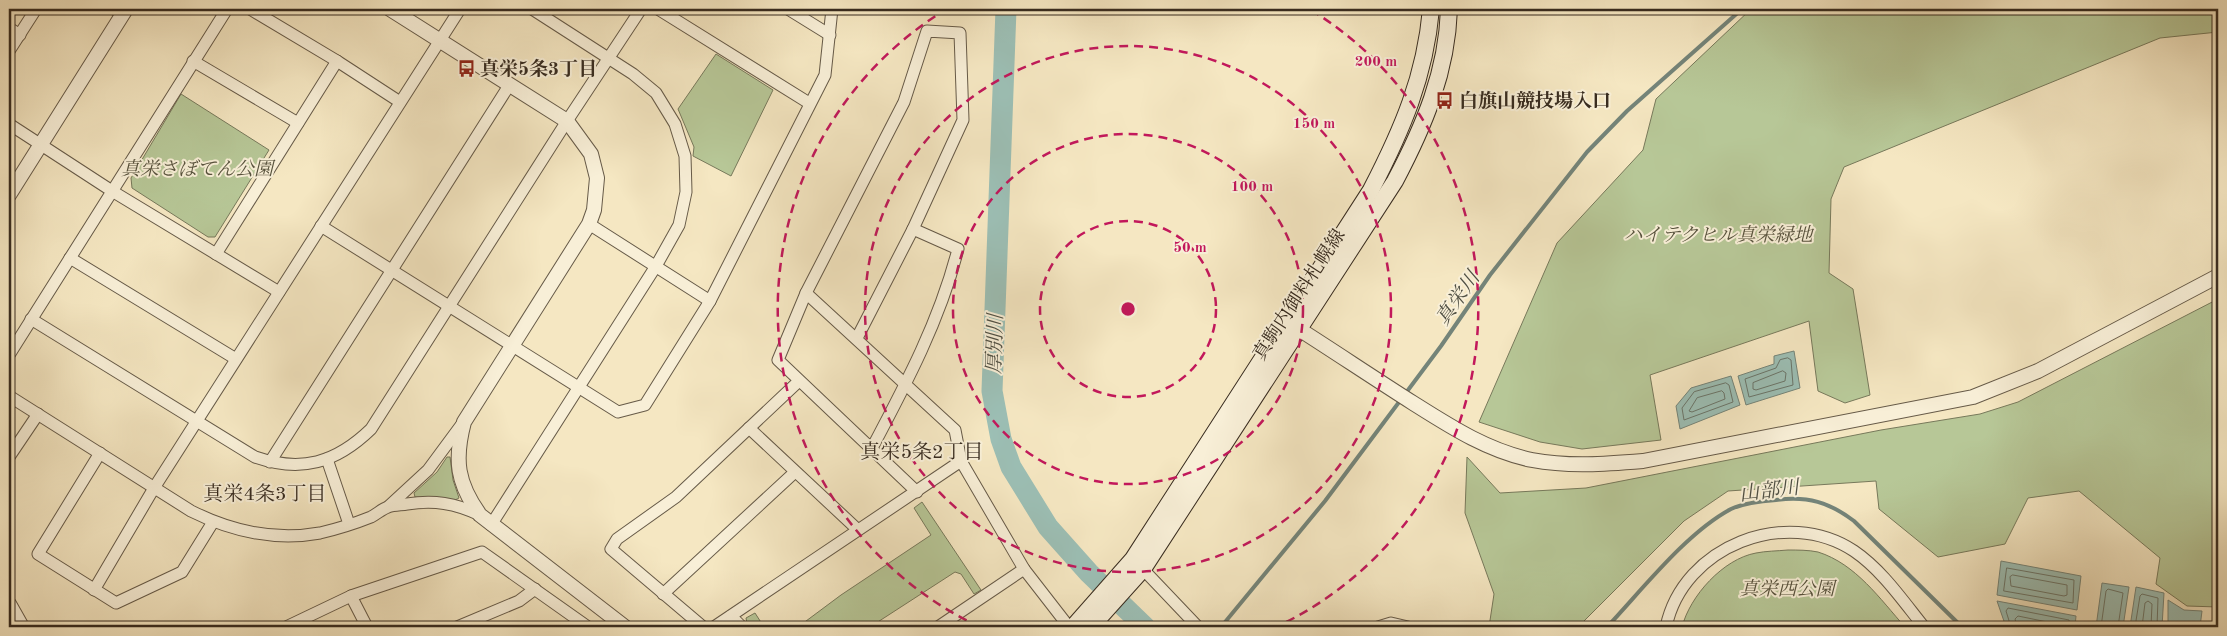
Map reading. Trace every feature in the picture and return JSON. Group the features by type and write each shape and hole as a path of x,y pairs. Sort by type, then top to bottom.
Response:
{"main road":[{"name":"真駒内御料札幌線","path":"1293,325 1371,190 1397,140 1419,82 1428,45 1432,9"},
{"name":"真駒内御料札幌線","path":"1071,627 1093,619 1133,571 1293,325 1395,181 1421,132 1440,75 1448,31 1449,9"}],"street":[{"path":"9,51 36,9"},
{"path":"9,355 227,9"},
{"path":"250,9 337,61 400,102"},
{"path":"9,396 154,488 213,522 260,534 291,536 320,533 373,516 389,506 428,470 464,422 589,224 594,210 597,178 591,154 566,121 390,9"},
{"path":"94,590 154,488 460,9"},
{"path":"491,525 680,226 686,192 685,156 675,124 656,93 633,74 532,9"},
{"path":"31,319 255,457 270,462 299,466 327,459 354,445 371,429 566,121 641,9"},
{"path":"658,9 809,103"},
{"path":"788,9 830,35"},
{"path":"321,226 393,269 512,347 618,412 645,405 710,300 809,103 825,75 832,9"},
{"path":"9,195 121,11"},
{"path":"9,28 20,35"},
{"path":"857,338 913,229 963,120 960,32 927,31 904,102 806,292 778,360 917,492"},
{"path":"194,61 298,123"},
{"path":"216,254 337,61"},
{"path":"270,462 510,84"},
{"path":"9,124 112,191 279,292"},
{"path":"589,224 710,300"},
{"path":"872,448 906,383 948,289 958,249 913,229"},
{"path":"70,258 236,359"},
{"path":"1293,325 1463,435 1498,450 1532,460 1563,464 1643,462 1973,397 2038,371 2218,276"},
{"path":"806,292 955,430 961,461 1024,569 1071,627"},
{"path":"703,627 611,549 617,539 676,497 799,381"},
{"path":"9,457 38,414"},
{"path":"464,422 457,454 459,474 468,497 480,515 625,627"},
{"path":"749,428 857,529"},
{"path":"100,454 38,554 94,590 116,603 182,572 213,522"},
{"path":"327,459 350,524"},
{"path":"714,627 857,529 917,492 961,461"},
{"path":"664,594 795,472"},
{"path":"389,506 431,501 460,505 480,515"},
{"path":"1666,627 1668,616 1681,590 1700,566 1732,545 1770,532 1814,534 1854,551 1877,571 1924,627"},
{"path":"286,627 351,596 482,552 588,627"},
{"path":"938,627 1024,569"},
{"path":"1133,571 1198,627"},
{"path":"457,627 520,601 535,589"},
{"path":"351,596 366,627"},
{"path":"9,604 22,627"},
{"path":"731,616 742,627"},
{"path":"1378,627 1391,624 1408,627"}],"green space":[{"name":"ハイテクヒル真栄緑地","path":"1751,9 2218,9 2218,32 2160,38 1844,167 1831,199 1829,273 1853,289 1870,395 1845,403 1818,391 1809,321 1650,375 1661,440 1582,449 1540,442 1479,422 1557,243 1643,150 1656,99"},
{"path":"716,54 773,90 731,176 693,156 694,147 678,109"},
{"name":"真栄さぼてん公園","path":"181,94 269,150 215,237 208,237 132,188 131,178"},
{"path":"2218,299 2218,607 2187,606 2156,584 2160,558 2079,491 2028,498 2005,544 1938,557 1879,509 1876,481 1728,491 1684,521 1578,627 1489,627 1494,594 1465,513 1467,457 1500,493 1586,488 1881,430 1980,414 2018,402"},
{"path":"447,457 450,457 453,480 459,498 455,500 415,497 414,493 437,472"},
{"path":"922,502 981,590 974,594 961,574 955,572 870,627 798,627 841,595 931,535 914,508"},
{"name":"真栄西公園","path":"1788,550 1818,552 1844,565 1877,594 1905,627 1682,627 1692,603 1720,571 1744,557 1760,552"},
{"path":"755,613 764,627 751,627 747,623 746,618"}],"water":[{"path":"1794,351 1800,388 1746,405 1738,376 1774,364 1774,356"},
{"path":"1731,376 1740,405 1680,429 1676,406 1691,388"},
{"path":"2001,561 2081,576 2077,610 1997,595"},
{"path":"2102,583 2129,587 2123,627 2096,627"},
{"path":"2136,587 2164,593 2162,627 2130,627"},
{"path":"2168,600 2184,610 2202,611 2200,627 2168,627"},
{"path":"1997,601 2076,616 2075,627 2006,627"}],"waterway":[{"name":"厚別川","path":"1006,9 992,391 1001,439 1011,467 1048,527 1089,573 1145,627"},
{"name":"真栄川","path":"1221,627 1325,501 1441,346 1490,275 1587,152 1627,111 1742,9"},
{"name":"山部川","path":"1607,627 1665,563 1714,519 1731,509 1747,504 1788,499 1818,502 1845,514 1962,627"}],"place":[{"name":"真栄5条3丁目","path":"466,68"},
{"name":"白旗山競技場入口","path":"1445,100"}],"district":[{"name":"真栄5条2丁目","path":"922,451"},
{"name":"真栄4条3丁目","path":"265,493"}]}
